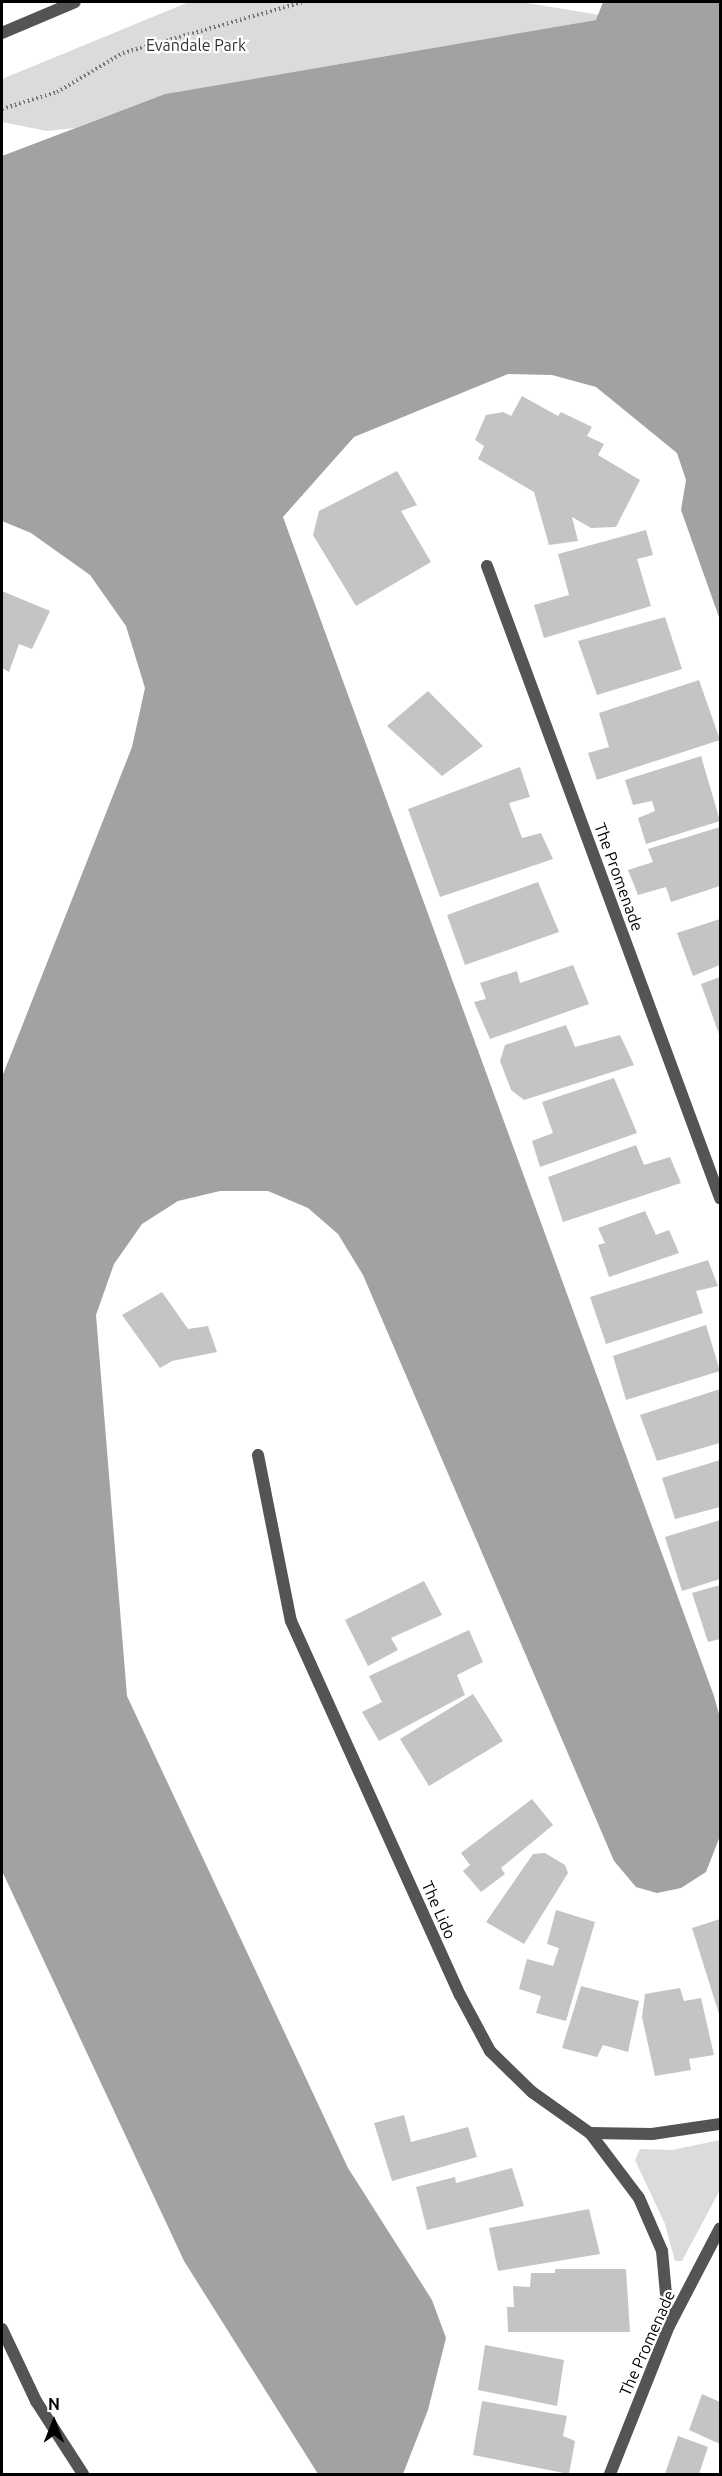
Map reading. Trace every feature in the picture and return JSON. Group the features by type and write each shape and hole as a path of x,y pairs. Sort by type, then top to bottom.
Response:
{"street":[{"path":"2,33 75,2"},
{"name":"The Promenade","path":"487,566 720,1198"},
{"name":"The Lido","path":"258,1455 291,1621 460,1995 490,2051 531,2092 590,2133 639,2198 662,2251 669,2326"},
{"path":"590,2133 652,2134 720,2124"},
{"name":"The Promenade","path":"610,2475 669,2326 720,2228"},
{"path":"2,2329 36,2402 83,2475"}],"path":[{"path":"2,110 57,92 123,53 303,2"}],"green space":[{"name":"Evandale Park","path":"189,2 521,2 600,15 596,20 165,94 75,128 47,131 2,122 2,79"},
{"path":"720,2140 720,2190 682,2261 675,2261 665,2224 635,2160 640,2149 672,2150"}],"shaded area":[{"path":"603,2 720,2 720,620 681,510 686,480 677,453 596,387 552,375 508,374 354,437 283,517 714,1696 720,1718 720,1836 706,1872 681,1888 657,1893 636,1887 614,1861 363,1275 338,1234 308,1208 268,1191 220,1191 178,1201 142,1224 114,1264 96,1315 127,1696 348,2168 432,2300 446,2338 428,2410 403,2474 318,2474 184,2261 2,1871 2,1077 132,747 145,688 126,626 90,575 31,533 2,521 2,156 165,94 596,20"}],"building":[{"path":"522,396 558,416 561,412 592,427 587,436 604,444 598,455 640,480 616,527 591,528 572,517 578,541 549,545 534,492 478,459 484,446 475,440 486,415 503,412 511,416"},
{"path":"397,471 417,505 401,511 431,562 356,606 313,535 319,511"},
{"path":"646,530 653,555 637,559 651,606 544,638 534,605 569,595 558,554"},
{"path":"2,591 50,611 32,649 19,644 9,672 2,668"},
{"path":"665,617 682,669 597,695 578,641"},
{"path":"699,680 720,740 597,780 588,753 609,747 599,713"},
{"path":"428,691 483,746 442,776 387,726"},
{"path":"701,756 720,821 646,844 638,818 655,811 652,801 633,805 625,780"},
{"path":"520,767 530,797 509,803 522,838 541,833 553,859 440,897 408,809"},
{"path":"720,827 720,886 671,902 666,887 638,895 628,870 653,862 648,849"},
{"path":"538,882 559,932 465,965 447,915"},
{"path":"720,919 720,965 693,976 677,933"},
{"path":"573,965 589,1004 490,1039 474,1002 486,999 480,983 517,971 520,983"},
{"path":"720,977 720,1037 701,984"},
{"path":"566,1025 575,1047 620,1035 634,1065 524,1100 511,1090 500,1061 505,1045"},
{"path":"614,1078 637,1133 540,1167 532,1141 553,1133 542,1102"},
{"path":"636,1145 644,1165 670,1157 681,1183 563,1222 548,1177"},
{"path":"645,1211 656,1235 669,1230 679,1253 609,1277 598,1245 605,1243 598,1228"},
{"path":"708,1260 718,1286 696,1291 703,1313 606,1344 590,1297"},
{"path":"162,1292 188,1329 208,1326 217,1352 172,1361 160,1368 122,1315"},
{"path":"706,1325 720,1371 626,1400 613,1356"},
{"path":"720,1389 720,1443 657,1461 640,1415"},
{"path":"720,1460 720,1507 675,1519 662,1478"},
{"path":"720,1520 720,1579 682,1591 665,1537"},
{"path":"424,1581 442,1615 391,1638 398,1650 368,1666 345,1620"},
{"path":"720,1585 720,1639 708,1642 692,1593"},
{"path":"469,1630 483,1662 457,1675 465,1695 379,1741 362,1712 382,1702 369,1676"},
{"path":"473,1694 503,1741 429,1786 400,1739"},
{"path":"532,1799 553,1825 501,1868 505,1874 481,1892 463,1871 470,1865 461,1853"},
{"path":"545,1853 565,1865 568,1873 524,1944 486,1922 533,1854"},
{"path":"556,1910 595,1922 566,2021 536,2013 541,1996 519,1989 527,1959 553,1966 559,1948 547,1944"},
{"path":"720,1919 720,2017 692,1928"},
{"path":"581,1986 639,2001 628,2052 603,2045 597,2057 562,2048"},
{"path":"680,1988 684,2001 701,1998 714,2055 689,2059 691,2070 655,2076 642,2017 645,1994"},
{"path":"404,2115 411,2142 468,2127 477,2157 392,2181 374,2123"},
{"path":"512,2168 524,2206 427,2230 416,2187 455,2177 456,2183"},
{"path":"589,2209 600,2254 498,2271 489,2228"},
{"path":"555,2269 626,2269 630,2332 508,2332 507,2307 514,2307 513,2286 530,2287 531,2273 555,2273"},
{"path":"485,2345 564,2360 557,2406 478,2390"},
{"path":"702,2394 720,2402 720,2444 689,2430"},
{"path":"482,2401 567,2416 563,2436 575,2441 569,2474 473,2455"},
{"path":"678,2436 708,2447 699,2474 665,2474"}]}
